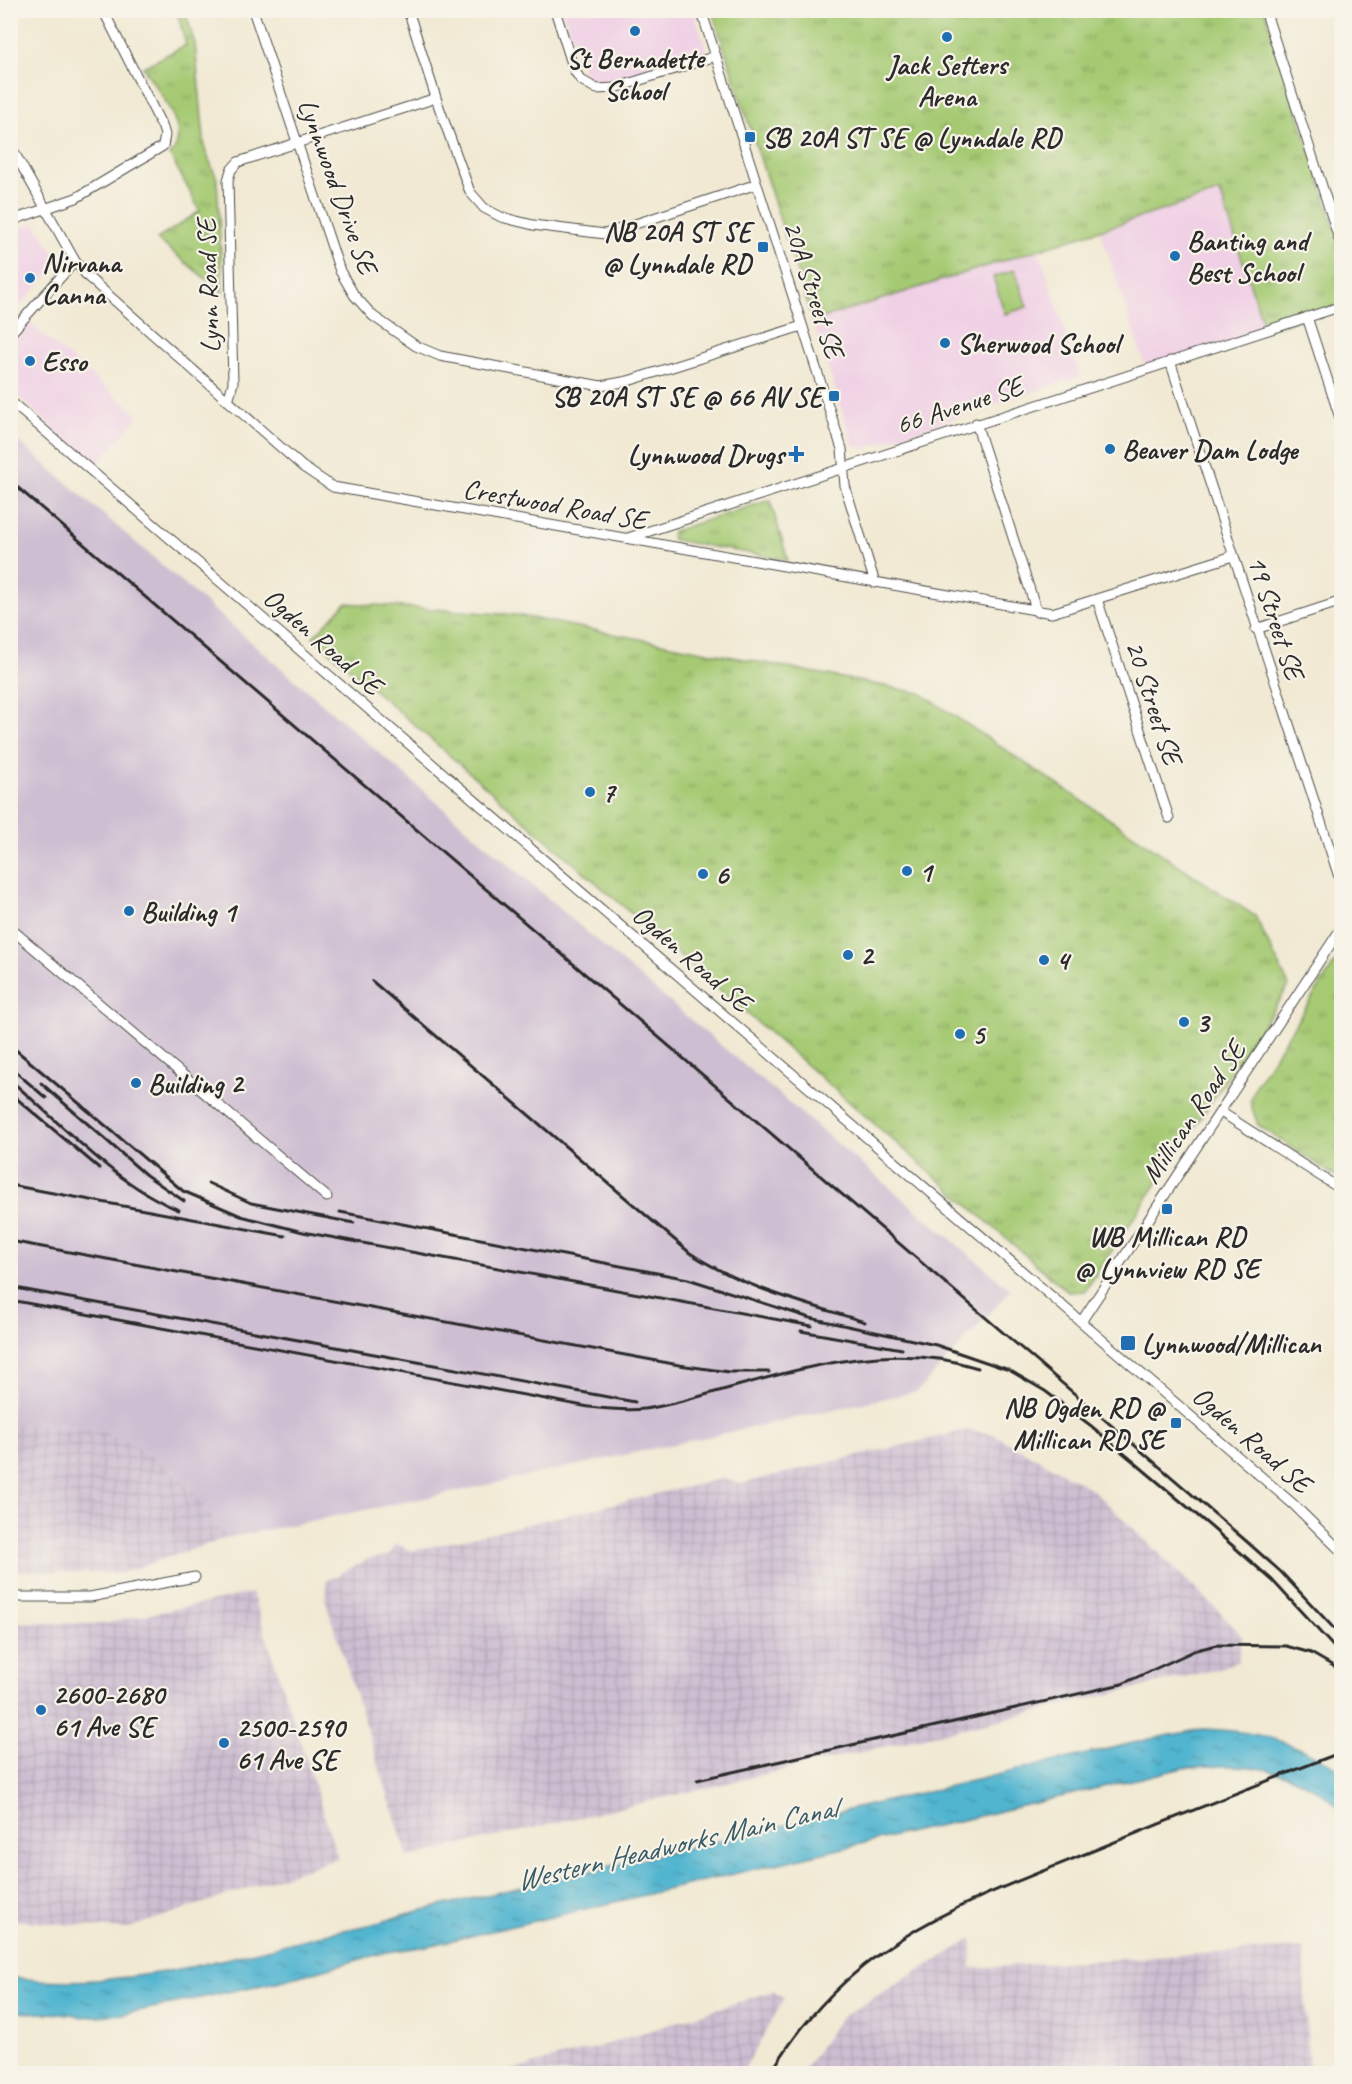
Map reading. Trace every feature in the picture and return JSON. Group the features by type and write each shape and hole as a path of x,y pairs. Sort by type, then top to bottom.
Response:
{"street":[{"path":"10,221 70,201 158,151 164,139 163,128 103,10"},
{"name":"Lynnwood Drive SE","path":"253,10 334,258 346,283 363,306 383,326 404,340 434,354 610,386 802,326"},
{"path":"408,10 436,98 470,192 484,208 501,218 533,225 605,234 757,184"},
{"path":"555,10 574,70 586,84 597,89 615,88 716,56"},
{"name":"20A Street SE","path":"700,10 842,449 845,486 875,583"},
{"path":"1266,10 1341,248"},
{"path":"297,143 436,98"},
{"name":"Lynn Road SE","path":"228,401 233,383 228,180 231,170 238,162 297,143"},
{"name":"Crestwood Road SE","path":"10,145 75,261 108,297 303,467 333,488 1052,614 1233,556"},
{"path":"10,334 75,261"},
{"name":"66 Avenue SE","path":"625,539 843,466 1341,306"},
{"path":"1307,317 1341,424"},
{"name":"19 Street SE","path":"1170,361 1341,886"},
{"name":"Ogden Road SE","path":"10,400 1293,1504 1341,1552"},
{"path":"976,423 1037,612"},
{"name":"20 Street SE","path":"1097,599 1169,818"},
{"path":"1256,629 1341,601"},
{"name":"Millican Road SE","path":"1081,1322 1341,927"},
{"path":"10,928 327,1197"},
{"path":"1221,1112 1341,1190"},
{"path":"10,1597 90,1597 195,1577"}],"shaded area":[{"name":"St Bernadette School","path":"563,11 693,11 707,51 606,85 598,84 583,70"},
{"name":"Banting and Best School","path":"1220,192 1265,330 1146,369 1100,230"},
{"path":"35,223 60,262 15,311 139,416 95,466 11,390 11,231"},
{"name":"Sherwood School","path":"1039,250 1080,376 865,448 853,445 813,321"},
{"path":"10,434 603,946 1011,1290 918,1391 445,1494 226,1538 192,1489 163,1464 130,1442 100,1431 11,1422"},
{"path":"11,1422 100,1431 130,1442 163,1464 192,1489 226,1538 121,1573 11,1571"},
{"path":"967,1430 993,1434 1093,1490 1229,1621 1242,1637 1238,1661 1222,1668 408,1857 325,1599 326,1581 368,1559 389,1555 396,1544 412,1551 724,1478 739,1484"},
{"path":"252,1593 338,1858 125,1929 11,1920 11,1622 103,1624"},
{"path":"972,1939 971,1968 1303,1948 1309,2073 802,2073 840,2018"},
{"path":"773,1991 784,1999 742,2073 501,2073 598,2047"}],"green space":[{"path":"177,11 185,11 195,44 205,150 217,179 223,293 157,239 200,211 170,155 176,145 178,134 175,122 164,98 143,67 186,45"},
{"path":"712,11 1265,11 1341,248 1341,306 1265,330 1220,192 813,321"},
{"path":"1015,270 1027,307 1005,314 993,277"},
{"path":"770,500 788,560 674,540 671,537 673,531"},
{"path":"346,603 516,615 920,693 1255,916 1289,986 1085,1291 1068,1292 313,637"},
{"path":"1341,953 1342,1180 1258,1125 1250,1102 1256,1085"}],"water":[{"path":"1203,1729 1241,1732 1275,1739 1324,1760 1341,1770 1341,1809 1305,1783 1267,1770 1227,1766 1183,1768 428,1946 387,1952 285,1980 124,2014 82,2017 72,2014 11,2012 11,1977 50,1981 89,1980 166,1972 1150,1739"}],"railway":[{"path":"10,481 1245,1540 1281,1572 1342,1637"},
{"path":"372,981 690,1253 731,1276 753,1285 865,1322"},
{"path":"10,1045 183,1191 241,1216 303,1232 812,1326"},
{"path":"10,1067 46,1098"},
{"path":"10,1080 112,1169 133,1185 179,1210"},
{"path":"41,1083 146,1175 184,1201"},
{"path":"10,1093 99,1168"},
{"path":"208,1183 251,1203 354,1223"},
{"path":"10,1185 285,1236"},
{"path":"340,1212 688,1279 810,1318 936,1345 1009,1370 1045,1391 1090,1425 1210,1526 1272,1580 1342,1656"},
{"path":"10,1241 679,1365 729,1372 769,1372"},
{"path":"10,1287 635,1402"},
{"path":"10,1300 589,1407 623,1410 668,1405 797,1370 857,1359 887,1356 917,1357 948,1360 978,1368"},
{"path":"801,1331 902,1349"},
{"path":"697,1780 1122,1684 1196,1650 1217,1645 1286,1646 1311,1653 1342,1671"},
{"path":"770,2074 802,2028 837,1989 874,1957 914,1931 956,1908 1001,1888 1342,1752"}],"place":[{"name":"St Bernadette School","path":"635,31"},
{"name":"Jack Setters Arena","path":"947,37"},
{"name":"SB 20A ST SE @ Lynndale RD","path":"750,137"},
{"name":"NB 20A ST SE @ Lynndale RD","path":"763,247"},
{"name":"Banting and Best School","path":"1175,256"},
{"name":"Nirvana Canna","path":"30,278"},
{"name":"Sherwood School","path":"945,343"},
{"name":"Esso","path":"30,361"},
{"name":"SB 20A ST SE @ 66 AV SE","path":"834,396"},
{"name":"Beaver Dam Lodge","path":"1110,449"},
{"name":"Lynnwood Drugs","path":"796,454"},
{"name":"7","path":"590,792"},
{"name":"1","path":"907,871"},
{"name":"6","path":"703,874"},
{"name":"Building 1","path":"129,911"},
{"name":"2","path":"848,955"},
{"name":"4","path":"1044,960"},
{"name":"3","path":"1184,1022"},
{"name":"5","path":"960,1034"},
{"name":"Building 2","path":"136,1083"},
{"name":"WB Millican RD @ Lynnview RD SE","path":"1167,1209"},
{"name":"Lynnwood/Millican","path":"1128,1343"},
{"name":"NB Ogden RD @ Millican RD SE","path":"1176,1423"},
{"name":"2600-2680 61 Ave SE","path":"41,1710"},
{"name":"2500-2590 61 Ave SE","path":"224,1743"}],"water label":[{"name":"Western Headworks Main Canal","path":"676,1844"}]}
